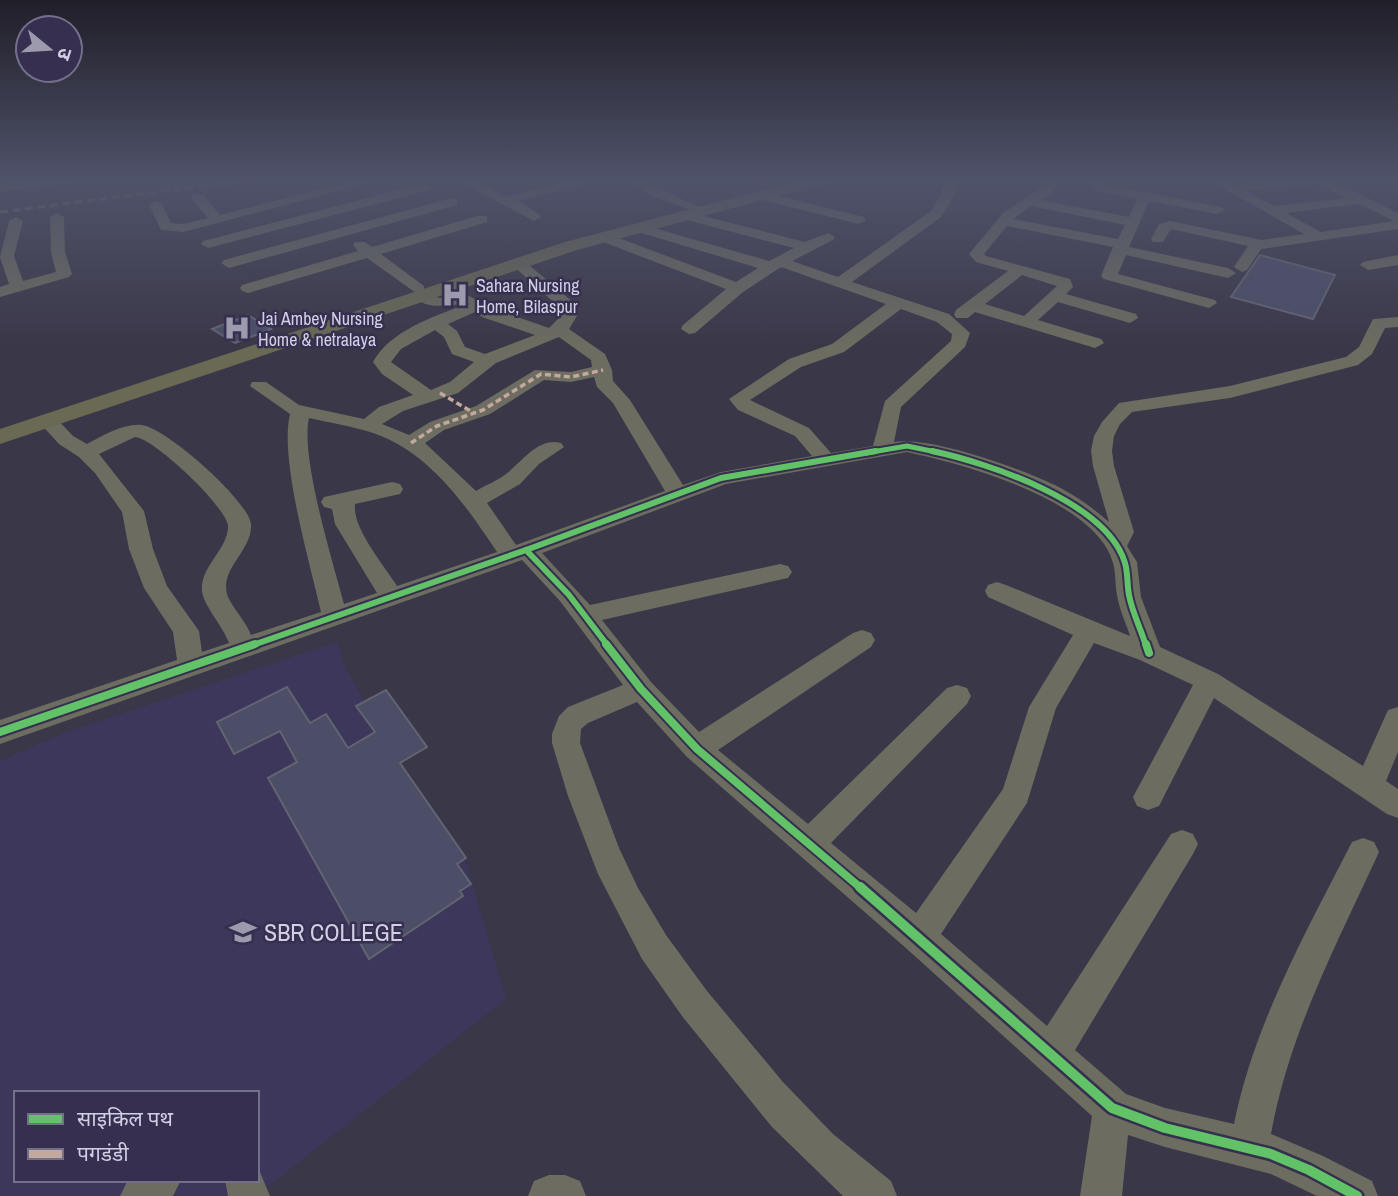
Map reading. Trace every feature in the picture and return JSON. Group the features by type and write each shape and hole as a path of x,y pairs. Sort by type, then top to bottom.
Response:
{"main road":[{"path":"0,437 588,235"},
{"path":"0,427 430,289 612,235"}],"street":[{"path":"13,235 8,256 18,287"},
{"path":"0,292 64,274 56,235"},
{"path":"208,244 242,235"},
{"path":"229,263 334,235"},
{"path":"348,235 430,289 437,303 463,299 473,307 556,332 589,349 599,358 608,389 621,400 678,494"},
{"path":"248,288 428,235"},
{"path":"665,235 840,283 951,322 961,333 959,343 892,405 882,449"},
{"path":"767,235 807,247"},
{"path":"840,283 907,235"},
{"path":"992,235 976,256 1064,282 1065,286 1027,322"},
{"path":"1066,235 1235,270 1252,248 1261,244 1327,235"},
{"path":"1127,235 1109,275 1209,303"},
{"path":"1158,239 1160,235"},
{"path":"1217,235 1261,244"},
{"path":"603,237 736,287"},
{"path":"689,329 736,287 773,264 828,237"},
{"path":"1368,265 1398,260"},
{"path":"368,426 383,413 455,388 486,361 556,332 570,314 568,306 518,264"},
{"path":"951,322 1020,269"},
{"path":"1054,296 1130,318"},
{"path":"826,460 802,432 745,406 738,399 795,363 838,348 898,303"},
{"path":"973,306 1096,343"},
{"path":"473,307 396,344 383,357 382,362 388,370 474,413"},
{"path":"1115,546 1123,532 1101,466 1103,435 1115,416 1126,407 1230,392 1352,361 1366,350 1379,323 1398,322"},
{"path":"438,324 451,335 458,350 486,361"},
{"path":"411,443 438,426 474,413 541,374 571,377 603,370"},
{"path":"259,386 286,405 301,411 368,426 411,443 453,478 518,552 569,595 641,689 697,749 919,937 1112,1108 1139,1121 1250,1148 1286,1160 1357,1196"},
{"path":"301,411 297,419 297,431 309,506 334,616"},
{"path":"48,421 66,440 86,453 102,469 133,511 141,549 156,588 186,631 191,665"},
{"path":"86,453 136,431 146,432 190,466 236,513 241,523 241,532 217,570 214,590 218,601 233,622 243,647"},
{"path":"0,732 518,552 721,478 907,446 926,449 1044,488 1091,518 1106,531 1125,562 1129,597 1149,653"},
{"path":"474,501 513,479 532,460 554,447"},
{"path":"309,506 393,489"},
{"path":"345,499 342,512 346,524 391,596"},
{"path":"584,615 780,572"},
{"path":"997,590 1209,681 1398,805"},
{"path":"919,937 1016,794 1043,708 1088,631"},
{"path":"697,749 862,640"},
{"path":"1148,797 1209,681"},
{"path":"641,689 578,715 570,721 565,730 566,743 590,819 653,946 697,1007 809,1142 876,1196"},
{"path":"809,844 957,696"},
{"path":"1369,786 1398,718"},
{"path":"1051,1054 1182,844"},
{"path":"1250,1148 1255,1106 1286,1014 1363,852"},
{"path":"1101,1196 1112,1108"},
{"path":"141,1196 158,1182"},
{"path":"549,1196 565,1196"}],"shaded area":[{"name":"SBR COLLEGE","path":"337,642 348,673 410,778 467,865 506,999 256,1196 0,1196 0,761 69,731"}],"building":[{"path":"1260,255 1335,275 1313,319 1231,297"},
{"path":"248,315 271,329 235,343 212,329"},
{"path":"287,687 310,723 326,714 348,748 375,732 356,706 386,690 427,747 400,763 466,858 457,864 471,884 460,891 463,896 369,959 268,778 297,762 280,731 234,754 217,722"}],"marked path":[{"path":"411,443 437,426 483,410 541,374 571,377 603,370"},
{"path":"440,393 474,413"}],"cycle path":[{"path":"0,732 526,550 721,478 907,446 950,455 1016,477 1044,488 1091,518 1106,531 1125,562 1129,597 1149,653"},
{"path":"526,550 569,595 641,689 697,749 919,937 1112,1108 1165,1128 1271,1154 1309,1170 1357,1196"}],"place":[{"name":"Sahara Nursing Home, Bilaspur","path":"455,295"},
{"name":"Jai Ambey Nursing Home & netralaya","path":"237,328"},
{"name":"SBR COLLEGE","path":"243,932"}]}
